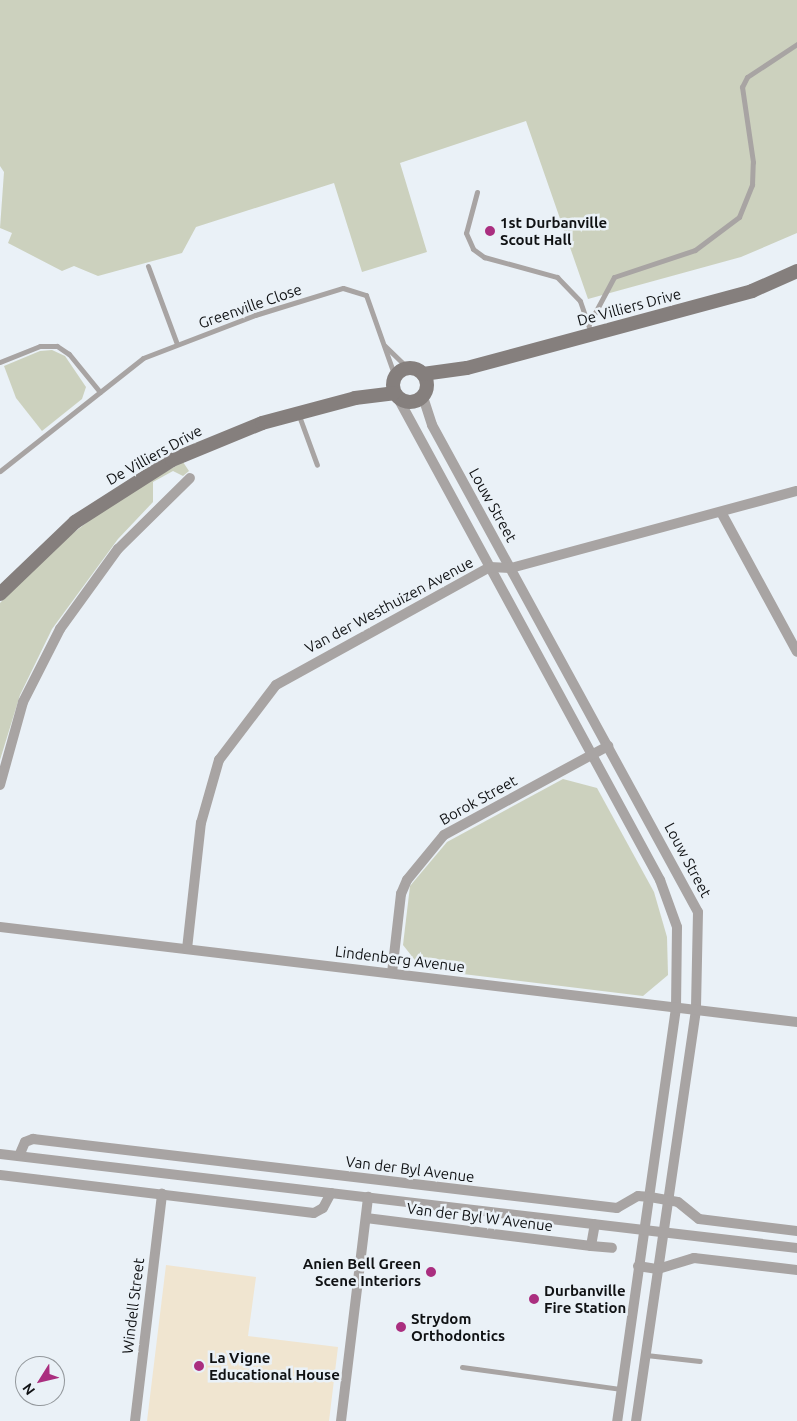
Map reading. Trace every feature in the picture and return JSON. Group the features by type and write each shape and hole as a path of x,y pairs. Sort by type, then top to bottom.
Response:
{"street":[{"name":"De Villiers Drive","path":"423,374 466,368 590,329 752,291 797,271"},
{"path":"395,388 408,368 423,374 425,393"},
{"name":"De Villiers Drive","path":"0,594 75,522 144,475 223,437 298,412 395,388 411,403 466,368"},
{"name":"Louw Street","path":"395,388 670,902 679,941 676,1008 617,1421"},
{"name":"Louw Street","path":"425,393 432,425 696,907 696,1010 636,1421"},
{"path":"0,785 23,702 60,629 118,549 190,478"},
{"name":"Van der Westhuizen Avenue","path":"187,949 201,823 219,760 267,693 310,664 490,567 511,568 797,491"},
{"path":"722,512 797,652"},
{"name":"Borok Street","path":"392,972 401,894 428,852 444,835 608,746"},
{"name":"Lindenberg Avenue","path":"0,928 392,972 797,1022"},
{"name":"Van der Byl Avenue","path":"19,1156 25,1142 33,1139 617,1208 638,1196 650,1196 668,1198 699,1220 797,1231"},
{"path":"0,1154 797,1248"},
{"path":"0,1175 314,1213 323,1208 331,1193"},
{"name":"Windell Street","path":"135,1421 162,1194"},
{"path":"341,1421 368,1197"},
{"name":"Van der Byl W Avenue","path":"366,1218 612,1248"},
{"path":"591,1246 595,1224"},
{"path":"638,1266 658,1269 694,1258 797,1270"}],"lane":[{"path":"590,329 614,277 695,250 739,217 749,195 752,170 742,87 747,77 797,44"},
{"path":"477,192 466,233 473,249 484,257 557,277 580,301 590,329"},
{"path":"148,266 178,344"},
{"name":"Greenville Close","path":"0,471 143,358 178,344 343,288 366,295 385,346 395,388"},
{"path":"0,362 40,346 57,346 69,354 100,392"},
{"name":"Greenville Close","path":"385,346 408,368"},
{"path":"298,412 317,465"},
{"path":"646,1355 700,1361"},
{"path":"462,1367 621,1389"}],"shaded area":[{"name":"La Vigne Educational House","path":"166,1265 256,1277 248,1336 338,1347 329,1421 147,1421"}],"green space":[{"path":"0,0 797,0 797,233 741,257 588,299 526,121 400,163 427,252 362,272 334,183 196,227 182,253 98,276 74,266 62,271 8,243 12,233 0,228 4,172 0,166"},
{"path":"52,350 65,356 86,387 82,399 42,431 16,398 4,366 40,351"},
{"path":"183,462 189,471 183,476 173,471 153,482 153,502 118,539 52,629 20,695 0,760 0,603 56,546 119,498"},
{"path":"563,779 597,788 654,892 667,937 668,975 643,996 422,969 403,945 410,886 447,842"}],"place":[{"name":"1st Durbanville Scout Hall","path":"490,231"},
{"name":"Anien Bell Green Scene Interiors","path":"431,1272"},
{"name":"Durbanville Fire Station","path":"534,1299"},
{"name":"Strydom Orthodontics","path":"401,1327"},
{"name":"La Vigne Educational House","path":"199,1366"}]}
